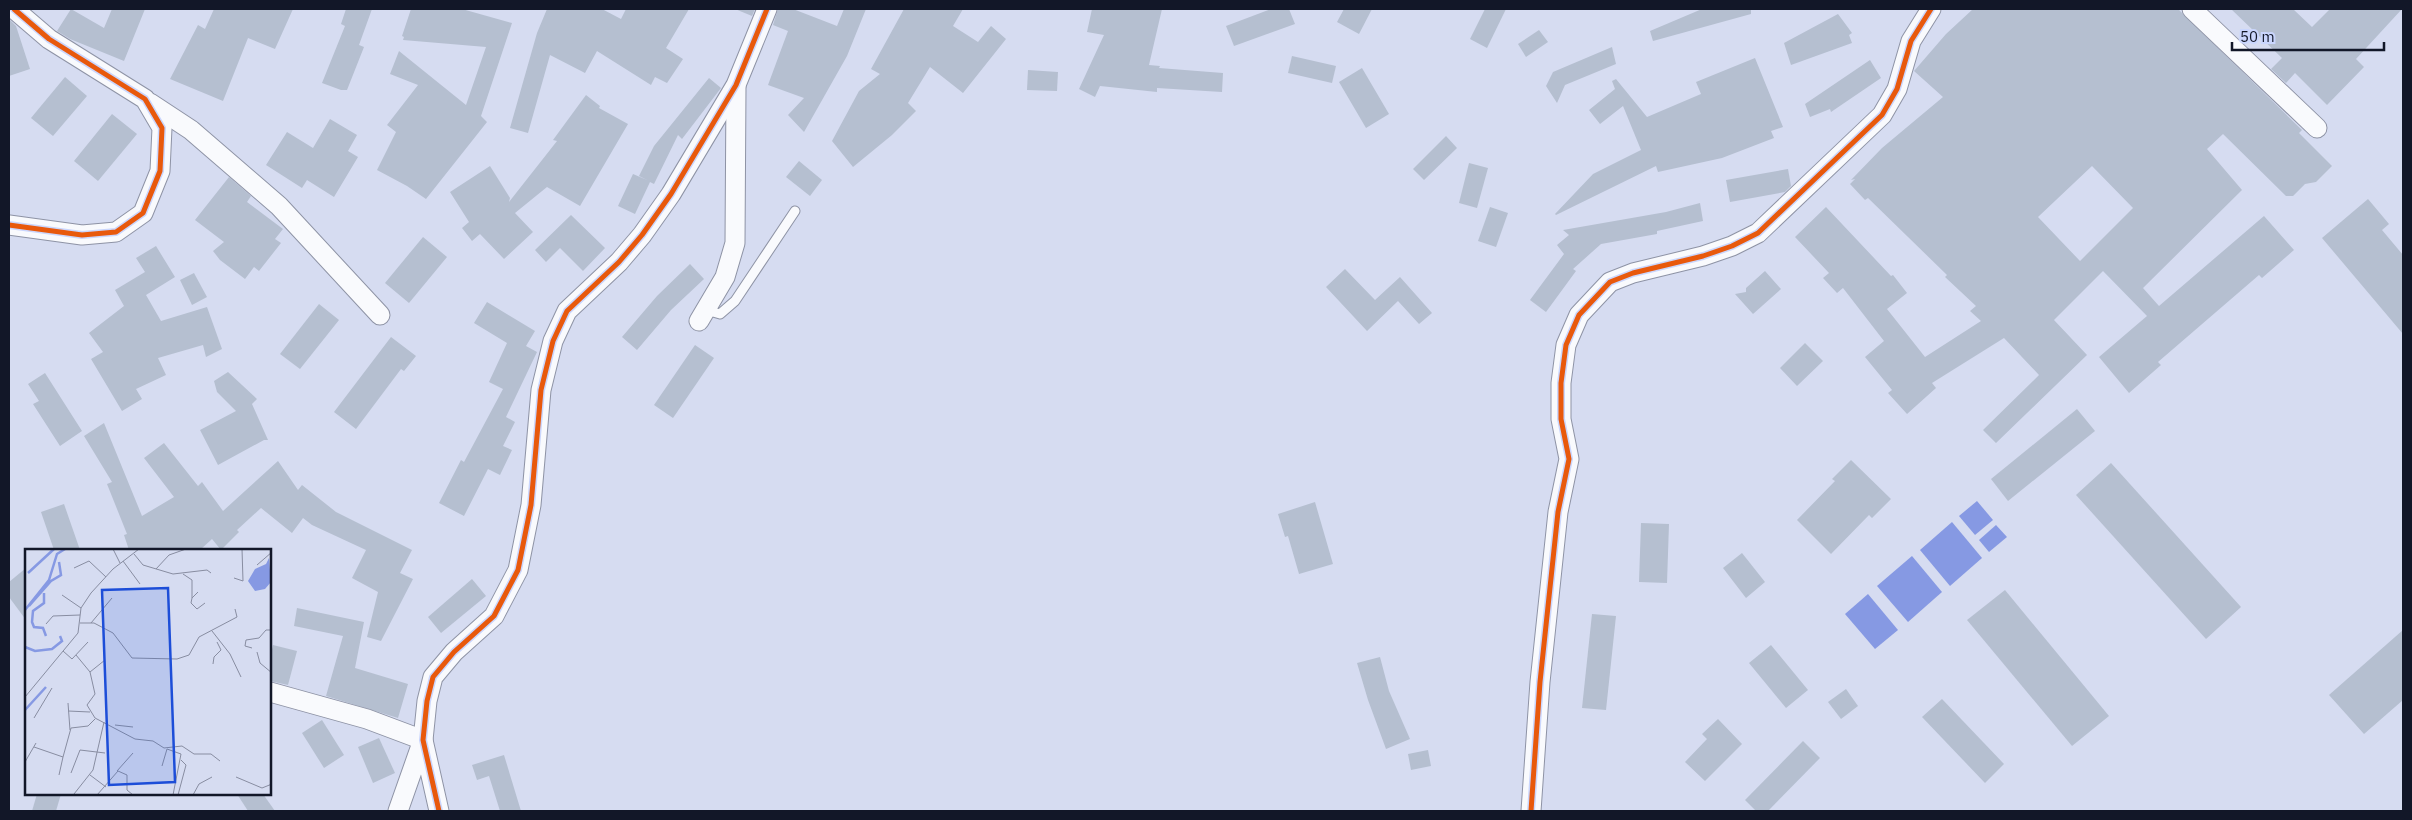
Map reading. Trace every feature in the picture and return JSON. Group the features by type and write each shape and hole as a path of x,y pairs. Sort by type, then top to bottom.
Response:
{"street":[{"path":"14,9 49,39 191,130 279,206 380,315"},
{"path":"398,811 423,740 427,701 433,676 454,652 494,616 518,570 531,505 540,390 553,341 567,311 619,262 642,235 671,194 736,85 767,9"},
{"path":"1532,811 1542,663 1558,512 1569,459 1561,419 1561,382 1566,345 1579,315 1610,282 1633,273 1702,256 1732,246 1758,233 1882,115 1897,89 1910,41 1931,9"},
{"path":"2192,9 2317,128"},
{"path":"703,315 725,277 735,243 736,85"},
{"path":"9,226 82,235 116,232 143,213 160,171 162,128 145,99"},
{"path":"271,692 367,719 423,740"},
{"path":"423,740 439,811"}],"lane":[{"path":"703,315 720,314 735,301 795,211"}],"water":[{"path":"1977,501 1993,520 1975,535 1959,516"},
{"path":"1952,522 1982,558 1950,586 1920,550"},
{"path":"1996,525 2007,537 1989,552 1979,540"},
{"path":"1912,556 1942,592 1908,622 1877,586"},
{"path":"1868,594 1898,630 1875,649 1845,614"}],"building":[{"path":"71,9 104,28 112,9 145,9 124,61 70,39 57,31"},
{"path":"214,9 293,9 275,49 248,38 223,101 170,79 198,25 205,29"},
{"path":"346,9 372,9 359,45 364,47 347,90 341,90 322,83 345,26 341,24"},
{"path":"411,9 462,9 512,23 481,116 487,122 426,199 407,186 377,170 396,132 387,125 418,85 390,74 399,51 466,105 486,47 403,40 404,37 402,36"},
{"path":"547,9 602,9 621,19 626,9 689,9 666,48 683,59 667,83 655,77 651,85 597,51 585,73 550,55 528,133 510,128 537,33"},
{"path":"735,9 755,9 752,16"},
{"path":"778,9 793,9 837,26 844,9 866,9 847,56 804,132 788,115 804,98 768,85 788,31 773,25"},
{"path":"904,9 963,9 953,26 978,42 991,26 1006,39 963,93 930,67 908,103 916,111 892,135 853,167 832,141 859,91 880,74 871,69"},
{"path":"1092,9 1162,9 1149,65 1160,66 1159,68 1223,73 1222,92 1157,88 1157,92 1100,86 1095,97 1079,89 1104,35 1087,32"},
{"path":"1271,9 1289,9 1295,24 1234,46 1226,26"},
{"path":"1344,9 1372,9 1359,34 1337,22"},
{"path":"1485,9 1506,9 1487,48 1470,39"},
{"path":"1702,9 1751,9 1751,14 1653,41 1650,31"},
{"path":"1973,9 2178,9 2302,130 2299,133 2332,166 2316,182 2305,184 2293,196 2286,196 2223,134 2207,149 2242,190 2143,288 2159,306 2264,216 2294,250 2262,278 2259,275 2158,362 2161,365 2129,393 2099,357 2147,316 2103,271 2054,320 2087,355 1996,443 1983,430 2039,375 2004,338 1932,383 1936,388 1907,414 1888,393 1892,390 1865,357 1884,341 1843,288 1837,293 1823,278 1829,273 1795,237 1826,207 1891,276 1893,275 1907,293 1887,309 1925,357 1981,321 1970,311 1976,306 1945,277 1947,275 1868,198 1865,200 1850,184 1855,179 1851,180 1882,148 1943,97 1914,71 1946,34","holes":["2092,166 2133,208 2080,261 2038,217"]},
{"path":"2231,9 2293,9 2312,27 2330,9 2402,9 2356,59 2364,67 2327,105 2295,73 2286,83 2271,69 2282,58"},
{"path":"1838,14 1852,33 1849,35 1852,43 1791,65 1784,43"},
{"path":"9,19 16,26 30,69 9,76"},
{"path":"1539,30 1548,42 1526,57 1518,44"},
{"path":"1612,47 1616,64 1565,85 1557,103 1546,86 1553,72"},
{"path":"1292,56 1336,66 1332,83 1288,73"},
{"path":"1755,58 1783,127 1771,131 1774,138 1722,158 1658,172 1656,166 1555,214 1593,174 1641,150 1623,106 1600,124 1589,110 1615,89 1612,81 1616,79 1647,117 1701,94 1696,82"},
{"path":"1870,60 1881,78 1831,112 1830,109 1810,117 1805,104"},
{"path":"1362,68 1389,114 1366,128 1339,82"},
{"path":"1028,70 1058,72 1057,91 1027,90"},
{"path":"65,77 87,96 53,136 31,118"},
{"path":"709,78 721,88 682,139 678,135 654,184 650,182 635,214 618,206 633,174 647,180 639,176 654,146"},
{"path":"586,95 600,106 599,108 628,124 580,206 547,187 515,213 533,232 504,259 480,234 472,241 462,228 469,222 450,192 490,166 510,198 509,202 557,141 553,140"},
{"path":"112,114 137,134 98,181 74,161"},
{"path":"330,119 357,135 348,151 358,157 334,197 307,180 302,188 266,165 287,132 313,148"},
{"path":"1446,136 1457,148 1424,180 1413,169"},
{"path":"799,161 822,180 810,196 786,177"},
{"path":"1469,163 1488,168 1477,208 1459,203"},
{"path":"1788,169 1791,186 1785,192 1730,202 1726,180"},
{"path":"229,177 251,196 247,202 283,229 275,239 281,243 259,271 254,267 245,279 220,260 213,251 224,242 195,220"},
{"path":"2368,199 2389,224 2382,230 2403,255 2403,334 2322,238"},
{"path":"1700,203 1703,221 1657,231 1657,234 1601,244 1573,269 1576,271 1546,312 1530,300 1564,254 1557,245 1569,235 1563,230 1666,212"},
{"path":"1490,207 1508,213 1496,247 1478,241"},
{"path":"571,215 605,248 583,271 560,248 546,262 535,250"},
{"path":"423,237 447,257 409,303 385,283"},
{"path":"156,246 175,277 146,295 161,321 207,307 222,349 206,357 203,345 158,358 166,375 136,389 142,399 122,411 91,359 103,352 89,333 124,306 115,290 145,272 136,258"},
{"path":"690,264 704,279 671,310 637,350 622,337 657,296"},
{"path":"1345,269 1375,300 1400,277 1432,313 1419,324 1398,301 1367,331 1326,287"},
{"path":"1765,271 1781,289 1753,314 1735,294 1746,292 1746,288"},
{"path":"194,273 207,297 192,305 180,280"},
{"path":"487,302 535,331 526,346 537,352 506,417 515,422 503,446 512,450 500,475 488,469 464,516 439,503 461,460 464,462 503,389 489,382 507,343 474,323"},
{"path":"319,304 339,320 300,369 280,354"},
{"path":"391,337 416,356 404,371 401,369 356,429 334,412"},
{"path":"1805,343 1823,361 1797,386 1780,368"},
{"path":"695,345 714,358 673,418 654,405"},
{"path":"228,372 257,399 252,404 268,440 264,440 218,465 200,430 236,411 217,392 214,381"},
{"path":"45,373 82,431 60,446 33,404 39,401 28,384"},
{"path":"2077,409 2095,431 2008,501 1991,479"},
{"path":"104,423 142,516 174,497 144,458 164,443 198,486 202,482 223,511 278,461 298,490 302,485 336,512 412,550 400,573 413,579 381,641 367,637 378,592 352,578 366,550 312,525 303,518 292,533 261,508 237,530 239,532 222,549 212,539 201,549 129,549 124,535 127,534 107,484 112,482 84,436"},
{"path":"1851,460 1891,499 1872,518 1869,515 1831,554 1797,520 1835,481 1832,479"},
{"path":"2111,463 2241,607 2206,639 2076,495"},
{"path":"1315,502 1333,564 1299,574 1288,536 1285,537 1278,514"},
{"path":"64,504 80,549 54,549 41,512"},
{"path":"1641,523 1669,524 1667,583 1639,582"},
{"path":"1742,553 1765,582 1746,598 1723,568"},
{"path":"25,569 25,619 9,597 9,582"},
{"path":"472,579 486,596 441,633 428,617"},
{"path":"2005,590 2109,716 2072,746 1967,620"},
{"path":"297,608 364,622 355,668 408,684 398,718 326,696 343,636 294,626"},
{"path":"1592,614 1616,616 1606,710 1582,708"},
{"path":"2403,630 2403,700 2364,734 2329,695"},
{"path":"273,645 297,651 288,685 271,681 271,654"},
{"path":"1771,645 1808,690 1786,708 1749,663"},
{"path":"1380,657 1389,691 1410,739 1386,749 1357,663"},
{"path":"1846,689 1858,706 1841,719 1828,702"},
{"path":"1942,699 2004,764 1985,783 1922,717"},
{"path":"1718,719 1742,744 1705,781 1685,762 1707,739 1702,734"},
{"path":"322,720 344,755 324,768 302,733"},
{"path":"379,738 395,773 373,783 358,747"},
{"path":"1803,741 1820,758 1768,811 1756,811 1745,800"},
{"path":"1428,750 1431,766 1411,770 1408,754"},
{"path":"504,755 521,811 500,811 489,776 477,780 472,765"},
{"path":"37,795 61,795 56,811 32,811"},
{"path":"238,795 264,795 275,811 248,811"}],"cycle path":[{"path":"9,225 82,235 116,232 143,213 160,171 162,128 145,99 49,39 14,9"},
{"path":"439,811 423,740 427,701 433,677 454,652 494,616 518,570 531,505 541,390 553,341 567,311 619,262 642,235 671,194 736,85 767,9"},
{"path":"1531,811 1540,682 1558,512 1569,459 1561,419 1561,383 1566,345 1579,315 1610,282 1633,273 1703,256 1732,246 1758,233 1882,115 1897,89 1911,41 1931,9"}]}
